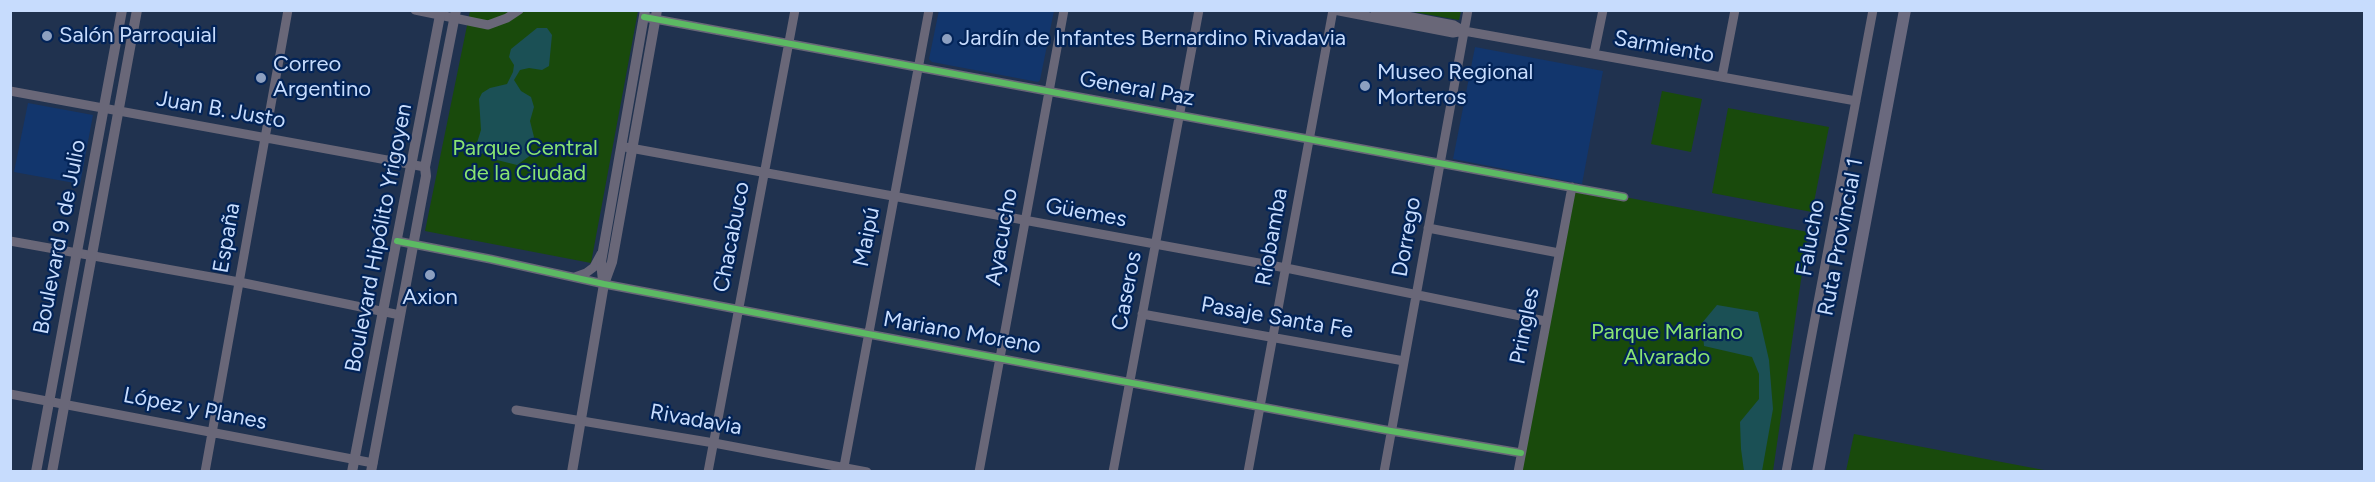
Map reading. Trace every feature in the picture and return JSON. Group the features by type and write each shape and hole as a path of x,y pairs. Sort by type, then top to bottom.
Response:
{"main road":[{"name":"Ruta Provincial 1","path":"1818,471 1905,10"}],"street":[{"name":"Boulevard 9 de Julio","path":"36,471 122,10"},
{"name":"Boulevard 9 de Julio","path":"52,471 137,10"},
{"name":"España","path":"205,471 288,10"},
{"path":"415,10 455,14 488,24 507,18 519,10"},
{"name":"Chacabuco","path":"708,471 795,10"},
{"name":"Maipú","path":"843,469 929,10"},
{"name":"Ayacucho","path":"979,471 1064,10"},
{"name":"Caseros","path":"1113,471 1199,10"},
{"name":"Sarmiento","path":"1333,10 1453,33 1464,31 1856,101"},
{"name":"Riobamba","path":"1248,471 1333,10"},
{"name":"Sarmiento","path":"1375,10 1454,25 1464,31"},
{"name":"Dorrego","path":"1384,471 1468,10"},
{"path":"1594,54 1602,10"},
{"path":"1722,77 1735,10"},
{"name":"Falucho","path":"1786,471 1873,10"},
{"name":"Boulevard Hipólito Yrigoyen","path":"352,471 440,13"},
{"name":"Boulevard Hipólito Yrigoyen","path":"372,467 426,176 425,166 455,14"},
{"path":"604,284 601,262 644,14"},
{"name":"General Paz","path":"644,14 918,68 1624,197"},
{"path":"572,471 604,284 612,262 656,15"},
{"name":"Juan B. Justo","path":"10,92 425,166"},
{"name":"Güemes","path":"620,146 1286,268 1545,321"},
{"name":"Pringles","path":"1518,471 1572,187"},
{"path":"1428,228 1559,253"},
{"path":"10,241 239,282 400,315"},
{"name":"Mariano Moreno","path":"397,241 738,310 1521,453"},
{"path":"575,277 594,267 603,251"},
{"name":"Pasaje Santa Fe","path":"1142,314 1404,361"},
{"name":"López y Planes","path":"10,394 354,459 372,467"},
{"name":"Rivadavia","path":"516,410 714,443 843,469 867,471"}],"shaded area":[{"path":"939,10 1054,11 1040,80 1038,82 932,62 929,59"},
{"path":"537,28 547,28 552,35 549,66 542,70 529,68 520,70 514,80 521,91 531,97 534,107 530,121 534,137 530,146 531,155 517,165 497,160 491,152 479,155 475,149 481,130 479,99 482,93 490,88 507,84 514,65 509,57 511,49"},
{"path":"1475,47 1603,71 1582,184 1453,159"},
{"path":"28,103 93,115 80,184 14,172"},
{"path":"1717,305 1758,312 1769,360 1773,409 1762,471 1744,471 1741,449 1740,422 1759,399 1759,374 1752,357 1704,346 1702,323"}],"green space":[{"name":"Parque Central de la Ciudad","path":"470,11 638,11 591,263 425,231"},
{"path":"1408,11 1461,11 1459,20"},
{"path":"1662,91 1702,99 1691,152 1651,144"},
{"path":"1728,108 1829,127 1812,212 1712,193"},
{"name":"Parque Mariano Alvarado","path":"1572,187 1808,232 1773,471 1519,472"},
{"path":"1854,434 2049,471 1846,471"}],"cycle path":[{"path":"644,17 1624,197"},
{"path":"397,241 604,284 868,334 1521,453"}],"place":[{"name":"Salón Parroquial","path":"47,36"},
{"name":"Jardín de Infantes Bernardino Rivadavia","path":"947,39"},
{"name":"Correo Argentino","path":"261,78"},
{"name":"Museo Regional Morteros","path":"1365,86"},
{"name":"Axion","path":"430,275"}]}
